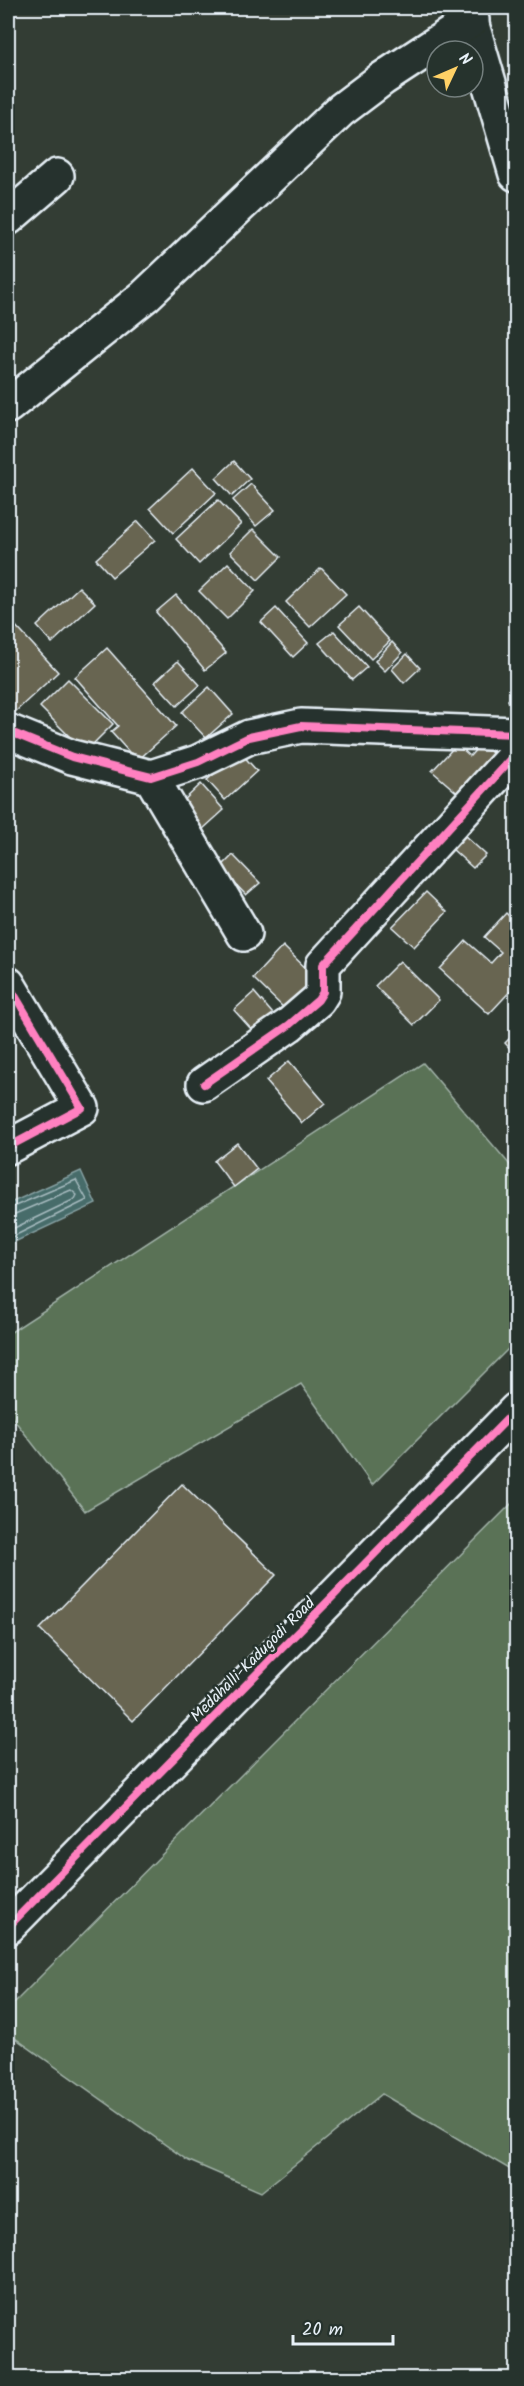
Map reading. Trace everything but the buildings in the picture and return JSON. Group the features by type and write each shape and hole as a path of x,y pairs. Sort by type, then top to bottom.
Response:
{"street":[{"path":"8,406 145,296 341,110 469,14 516,174"},
{"path":"8,218 57,176"},
{"path":"8,731 72,757 151,777 198,762 249,737 301,726 516,734"},
{"path":"204,1084 289,1024 318,1000 323,992 323,965 516,754"},
{"path":"151,777 244,934"},
{"path":"8,984 82,1108 8,1147"},
{"name":"Medahalli-Kadugodi Road","path":"8,1927 516,1410"}],"green space":[{"path":"423,1063 516,1172 516,1341 372,1485 301,1384 85,1511 8,1412 8,1334"},
{"path":"516,1499 516,2173 382,2094 261,2192 187,2160 8,2033 8,2009"}],"water":[{"path":"81,1171 96,1204 8,1245 8,1204"}],"cycle path":[{"path":"8,731 72,757 151,777 198,762 249,737 301,726 516,734"},
{"path":"204,1084 289,1025 318,1000 323,992 323,965 516,754"},
{"path":"8,984 82,1108 8,1147"},
{"path":"8,1927 516,1410"}]}
